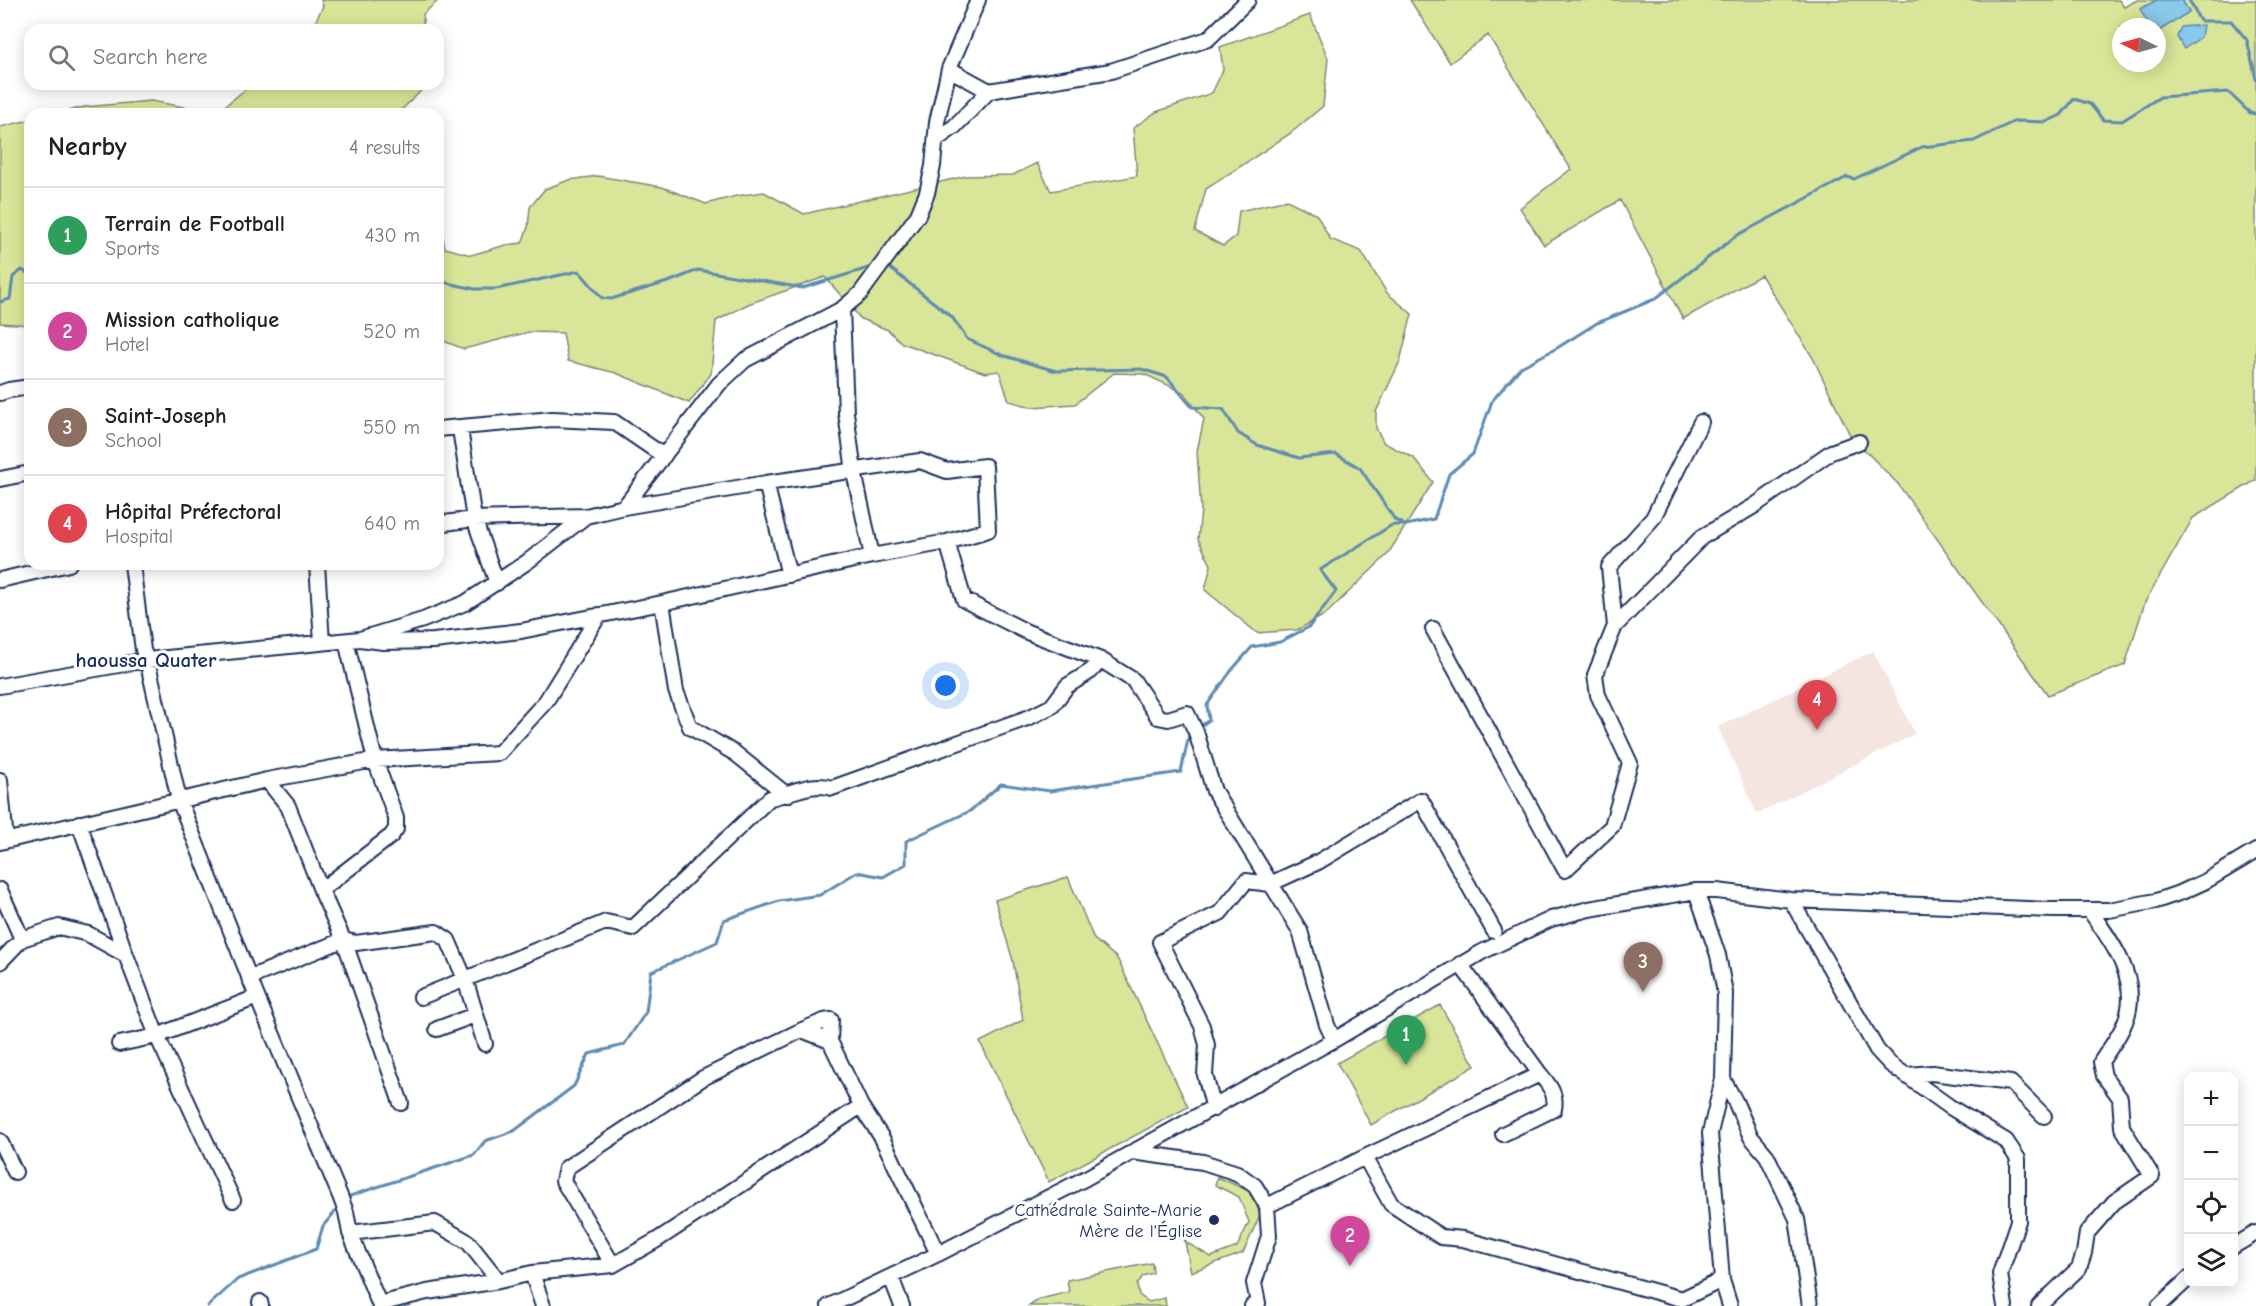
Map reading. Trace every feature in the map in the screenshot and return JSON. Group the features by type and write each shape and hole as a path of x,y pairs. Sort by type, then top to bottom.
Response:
{"street":[{"path":"624,507 719,384 745,360 842,309 860,294 918,215 927,193 941,98 949,69 978,0"},
{"path":"936,139 954,128 989,91 1111,71 1208,39 1248,0"},
{"path":"949,69 989,91"},
{"path":"842,309 846,413 872,556"},
{"path":"0,393 24,388"},
{"path":"444,429 553,419 614,422 663,456"},
{"path":"1615,626 1609,567 1653,518 1701,422"},
{"path":"460,429 474,519 497,583"},
{"path":"1433,629 1565,870 1612,826 1630,764 1598,695 1595,675 1615,626 1702,537 1754,506 1832,452 1859,442"},
{"path":"0,686 147,660 353,640 434,641 521,631 662,603 872,556 948,542 988,530 985,466 947,471 920,461 766,483 624,507 586,516 474,519 444,523"},
{"path":"0,479 24,474"},
{"path":"766,483 789,575"},
{"path":"353,640 431,617 465,603 497,583 586,516"},
{"path":"948,542 964,600 1028,632 1101,660 1133,680 1158,717 1168,719 1187,712 1214,791 1300,931 1327,1025 1334,1040"},
{"path":"0,580 43,570"},
{"path":"133,570 143,650 179,800 249,978 340,1196 350,1233 379,1305 428,1292 532,1273 613,1265 657,1240 861,1107"},
{"path":"317,570 322,643"},
{"path":"662,603 676,691 690,728 736,754 787,795"},
{"path":"0,780 3,841 267,780 375,760 499,753 546,701 598,615"},
{"path":"431,617 434,641"},
{"path":"321,890 391,836 396,829 396,818 375,760 353,640"},
{"path":"421,997 606,922 633,928 770,798 821,784 832,788 1030,717 1052,706 1067,686 1091,671 1101,660"},
{"path":"267,780 288,806 360,984 401,1103"},
{"path":"1214,1108 1205,1075 1207,1045 1202,1026 1160,942 1220,913 1246,882 1270,884 1318,862 1421,800 1494,931"},
{"path":"79,823 126,955 158,1036 233,1200"},
{"path":"829,1306 938,1254 1086,1178 1334,1040 1461,964 1551,919 1589,909 1696,891 1717,891 1791,900 2090,911 2131,907 2182,892 2256,851"},
{"path":"0,890 22,939"},
{"path":"1696,891 1718,955 1725,993 1723,1079 1710,1133 1722,1280 1730,1306"},
{"path":"1791,900 1877,1050 1890,1064 1950,1107 2006,1141 2018,1160 2018,1221 2000,1274 2005,1306"},
{"path":"2039,1306 2079,1268 2085,1253 2087,1233 2114,1202 2152,1176 2122,1127 2120,1098 2104,1076 2101,1062 2126,1021 2130,996 2127,973 2115,945 2090,911"},
{"path":"0,962 22,939 59,927 88,934 126,955"},
{"path":"249,978 343,940 356,943 436,932 448,940 465,978 485,1044"},
{"path":"1461,964 1556,1099 1554,1108 1503,1134"},
{"path":"119,1044 158,1036 257,997"},
{"path":"437,1029 475,1015"},
{"path":"613,1265 563,1181 566,1168 703,1078 802,1030 831,1020 830,1041 861,1107 882,1138 938,1254"},
{"path":"802,1030 830,1041"},
{"path":"1908,1075 1932,1073 2011,1083 2044,1116"},
{"path":"1267,1206 1540,1074"},
{"path":"1723,1079 1751,1137 1767,1156 1797,1219 1810,1306"},
{"path":"0,1141 15,1172"},
{"path":"1132,1152 1203,1162 1237,1173 1255,1186 1267,1206 1269,1236 1254,1283 1256,1305"},
{"path":"1365,1157 1391,1204 1441,1237 1463,1239 1682,1299 1722,1280"},
{"path":"350,1233 435,1223 468,1242 498,1281"},
{"path":"2238,1244 2256,1233"},
{"path":"532,1273 543,1306"},
{"path":"891,1277 903,1306"},
{"path":"2159,1306 2184,1284"},
{"path":"428,1292 435,1306"}],"shaded area":[{"path":"1873,651 1915,734 1757,814 1718,727"}],"green space":[{"path":"321,0 439,0 423,14 423,24 314,24 323,6"},
{"path":"1410,0 2119,0 2124,7 2137,0 2157,0 2141,9 2146,18 2112,18 2112,72 2166,72 2166,26 2189,12 2182,0 2256,0 2256,480 2193,518 2145,602 2125,665 2048,695 1898,484 1850,435 1813,358 1761,275 1683,319 1620,200 1544,245 1520,208 1571,169 1488,35 1450,63"},
{"path":"1310,15 1328,58 1323,106 1291,133 1206,189 1195,231 1223,246 1236,236 1239,211 1287,200 1317,215 1330,239 1361,251 1387,293 1412,314 1400,361 1376,412 1376,428 1384,443 1414,458 1433,482 1388,554 1325,615 1297,630 1257,633 1205,590 1211,565 1198,539 1201,510 1197,451 1204,419 1183,392 1144,374 1114,373 1075,404 1032,407 1009,401 999,371 985,373 902,343 888,330 861,319 825,277 748,304 716,321 711,374 689,403 616,373 568,361 563,333 529,332 464,349 444,341 444,243 445,248 471,255 522,243 528,227 530,207 545,189 569,180 598,176 662,187 706,204 764,192 804,214 966,176 1013,175 1037,163 1051,191 1137,176 1133,128 1156,112 1212,93 1223,70 1220,47"},
{"path":"245,90 420,90 403,108 222,108"},
{"path":"151,101 186,108 80,108"},
{"path":"24,121 24,325 0,323 0,127"},
{"path":"1068,877 1094,939 1117,958 1188,1107 1049,1182 980,1042 1023,1020 1013,961 995,900"},
{"path":"1440,1005 1475,1066 1371,1125 1337,1063"},
{"path":"1217,1177 1252,1192 1260,1215 1243,1253 1191,1272 1184,1237 1187,1243 1211,1257 1237,1247 1249,1222 1239,1197 1215,1185"},
{"path":"1152,1263 1153,1273 1143,1276 1137,1285 1139,1295 1149,1302 1165,1298 1166,1306 1029,1306 1040,1299 1069,1292 1067,1280"}],"water":[{"path":"2157,0 2182,0 2189,12 2166,26 2166,18 2145,18 2140,9"},
{"path":"2203,25 2201,37 2184,49 2177,37 2181,27"}],"waterway":[{"path":"2189,0 2200,21 2231,21 2247,40 2256,79"},
{"path":"1198,728 1209,720 1207,705 1231,671 1252,647 1280,642 1309,627 1336,591 1320,570 1392,525 1406,525 1434,519 1449,474 1473,454 1492,401 1521,367 1597,323 1655,299 1736,236 1847,177 1854,179 1922,147 1974,141 2015,121 2046,122 2061,115 2074,99 2090,104 2103,120 2122,121 2160,97 2228,92 2250,113 2256,114"},
{"path":"886,265 952,317 967,339 1002,355 1056,371 1141,369 1167,377 1192,407 1223,409 1238,433 1257,445 1299,458 1336,454 1360,468 1395,520 1402,523"},
{"path":"444,282 475,289 496,289 579,271 602,298 611,299 671,281 698,270 803,288 875,266"},
{"path":"0,302 10,299 13,277 22,270 24,271"},
{"path":"346,1200 350,1196 474,1155 485,1141 514,1131 574,1086 589,1054 624,1045 646,1012 651,972 717,942 724,920 779,901 820,895 857,872 883,877 906,864 906,841 970,811 1001,784 1050,791 1181,772 1189,735 1192,732"},
{"path":"208,1306 238,1279 316,1249 323,1226 339,1207"}],"place":[{"name":"Hôpital Préfectoral","path":"1817,730"},
{"name":"Saint-Joseph","path":"1643,992"},
{"name":"Terrain de Football","path":"1406,1065"},
{"name":"Cathédrale Sainte-Marie Mère de l'Église","path":"1214,1220"},
{"name":"Mission catholique","path":"1350,1266"}],"district":[{"name":"haoussa Quater","path":"146,660"}]}
